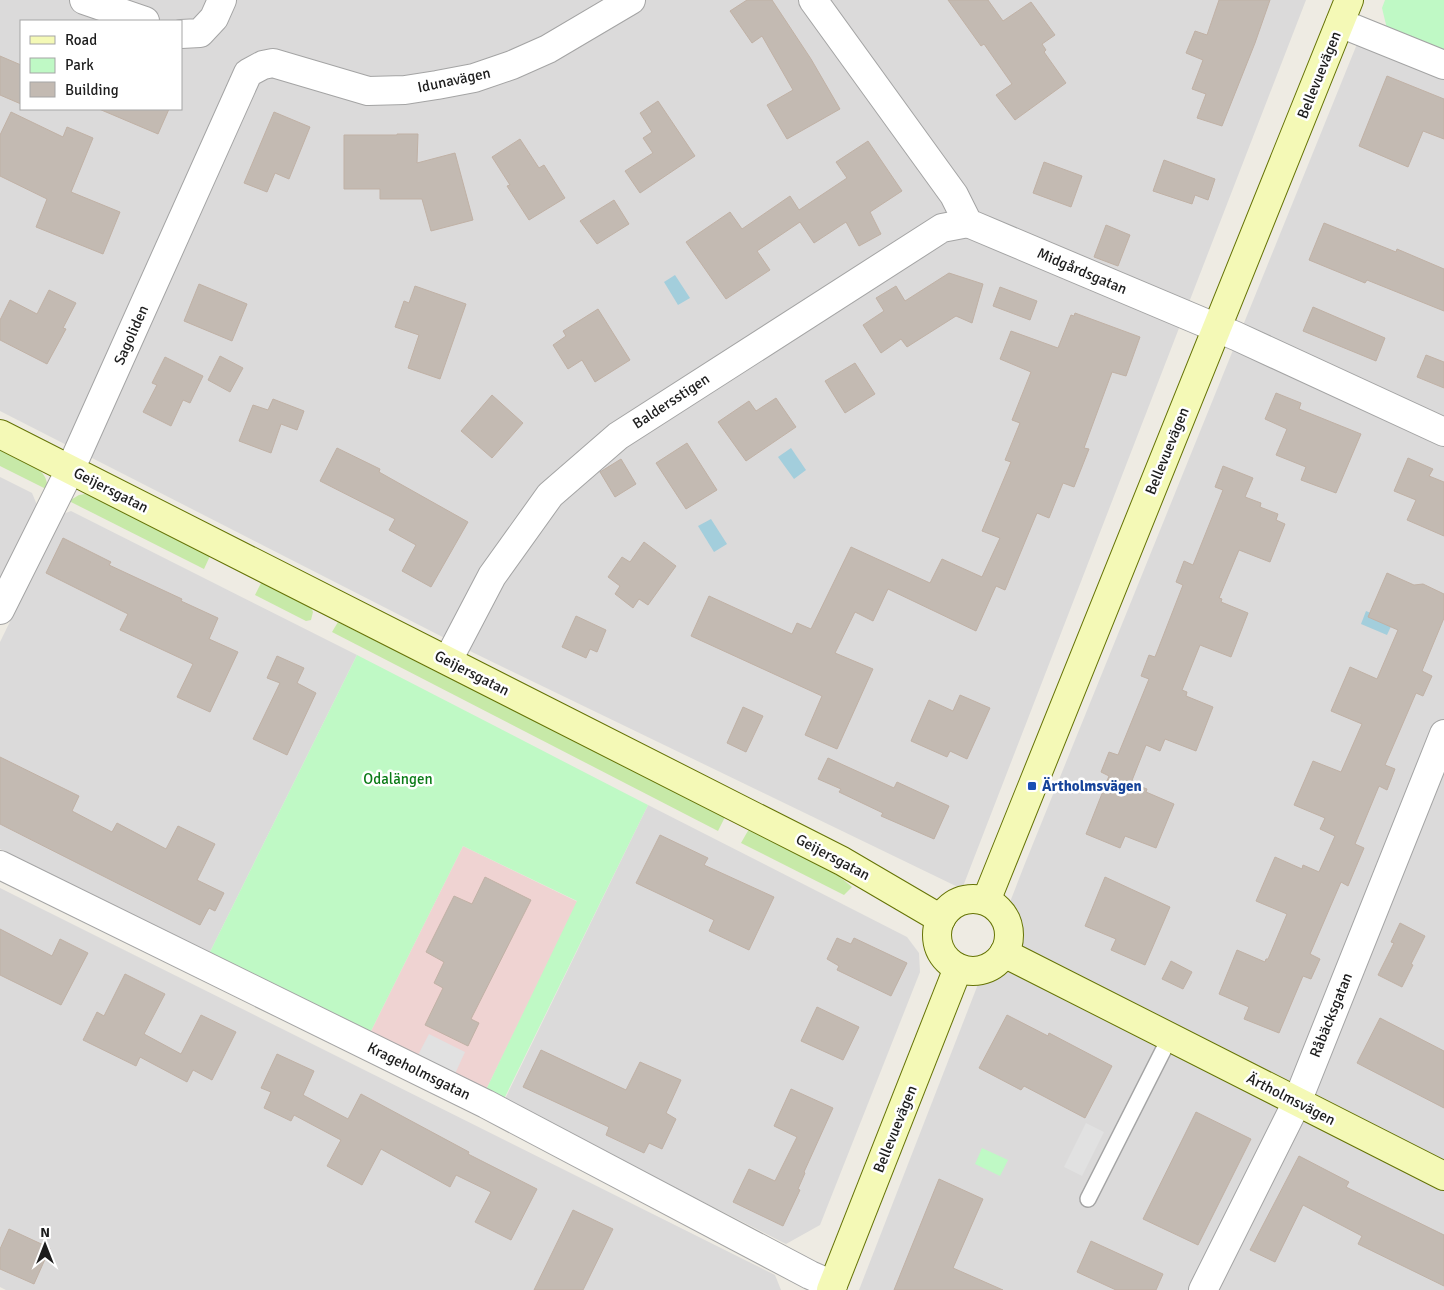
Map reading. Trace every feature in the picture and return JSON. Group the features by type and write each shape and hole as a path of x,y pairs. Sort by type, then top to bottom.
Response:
{"street":[{"path":"84,0 142,20"},
{"path":"190,34 214,18 222,0"},
{"name":"Idunavägen","path":"263,65 274,63 368,91 405,90 438,85 474,78 512,65 548,49 631,0"},
{"path":"812,0 954,195 968,223"},
{"path":"1344,12 1444,65"},
{"name":"Bellevuevägen","path":"986,901 1344,12"},
{"name":"Sagoliden","path":"0,610 70,470 248,73 263,65"},
{"name":"Midgårdsgatan","path":"968,223 1217,328 1444,432"},
{"name":"Baldersstigen","path":"448,660 492,576 550,495 618,436 942,228 968,223"},
{"name":"Geijersgatan","path":"0,434 842,861 941,919"},
{"name":"Råbäcksgatan","path":"1203,1290 1297,1102 1435,784 1444,734"},
{"name":"Krageholmsgatan","path":"0,866 486,1104 832,1288"},
{"path":"972,899 986,901 1002,913 1007,922 1009,933 1004,953 997,962 988,968 977,971 958,968 945,958 939,946 937,932 941,919 948,908 959,902 972,899"},
{"name":"Ärtholmsvägen","path":"1004,953 1444,1176"},
{"name":"Bellevuevägen","path":"832,1288 958,968"}],"lane":[{"path":"1088,1198 1170,1037"}],"shaded area":[{"path":"0,0 1306,0 962,889 474,653 0,411"},
{"path":"1357,44 1444,79 1444,1290 859,1290 1024,866"},
{"path":"0,477 32,493 37,505 0,579"},
{"path":"71,511 357,655 209,954 0,849 0,642 63,514"},
{"path":"648,805 907,937 919,953 920,972 820,1225 786,1244 504,1101"},
{"path":"463,846 578,902 485,1092 370,1033"},
{"path":"0,888 775,1275 781,1290 6,1290 0,1287"},
{"path":"429,1034 465,1052 454,1076 417,1057"},
{"path":"1086,1123 1104,1132 1082,1176 1064,1167"}],"green space":[{"path":"1385,0 1444,0 1444,57 1388,33 1382,8"},
{"path":"0,449 40,470 47,482 48,490 0,466"},
{"path":"85,494 210,556 204,569 69,501"},
{"path":"262,581 310,605 313,612 311,620 306,621 255,595"},
{"path":"338,622 725,817 718,831 332,632"},
{"name":"Odalängen","path":"357,655 648,805 503,1101 485,1092 577,901 463,846 370,1033 209,954"},
{"path":"749,829 834,872 852,887 844,895 741,843"},
{"path":"982,1148 1008,1160 1000,1176 975,1164"}],"water":[{"path":"675,275 690,298 678,305 664,282"},
{"path":"791,448 806,470 794,479 778,457"},
{"path":"711,519 727,544 714,552 698,526"},
{"path":"1366,611 1393,622 1387,635 1361,624"}],"building":[{"path":"747,0 772,0 811,59 840,109 787,139 767,105 793,90 762,36 752,43 730,11"},
{"path":"948,0 988,0 1003,21 1031,2 1055,35 1042,44 1046,50 1044,52 1066,83 1015,120 996,95 1012,84 984,44 981,46"},
{"path":"1219,0 1270,0 1222,126 1197,118 1206,94 1192,89 1203,60 1186,53 1195,31 1207,35"},
{"path":"0,56 20,65 20,104 0,95"},
{"path":"1387,76 1444,99 1444,139 1423,131 1408,167 1359,146"},
{"path":"658,101 695,156 640,193 625,171 653,153 643,138 652,132 640,113"},
{"path":"101,110 169,110 158,134"},
{"path":"11,112 63,137 67,127 93,138 71,192 120,212 103,254 36,227 47,199 0,176 0,135"},
{"path":"274,112 310,127 289,179 275,173 267,192 244,183"},
{"path":"418,134 417,163 455,153 473,220 431,231 422,199 380,199 380,189 344,189 344,135"},
{"path":"520,139 539,168 544,165 565,198 529,220 507,186 510,185 492,157"},
{"path":"868,141 902,191 870,212 881,234 859,246 846,222 814,243 800,222 757,251 770,270 726,299 686,242 730,212 742,229 790,196 799,210 847,178 836,162"},
{"path":"1164,160 1215,179 1208,200 1195,195 1192,204 1153,191"},
{"path":"1044,162 1082,176 1071,207 1033,193"},
{"path":"614,200 629,224 597,244 580,221"},
{"path":"1324,223 1396,252 1397,249 1444,269 1444,311 1367,280 1365,283 1309,260"},
{"path":"1106,225 1130,235 1118,266 1094,257"},
{"path":"949,273 983,284 972,323 956,316 907,347 901,339 881,353 863,325 884,311 876,298 896,286 905,301"},
{"path":"199,284 247,304 232,341 184,321"},
{"path":"415,286 466,304 440,379 408,368 419,335 395,327 404,301 409,303"},
{"path":"1000,287 1037,301 1030,320 993,306"},
{"path":"49,290 76,303 63,328 66,329 47,364 0,340 0,320 10,300 37,314"},
{"path":"1313,307 1385,338 1376,361 1303,331"},
{"path":"598,309 630,360 595,382 582,360 568,369 553,345 566,336 563,331"},
{"path":"1075,313 1140,337 1126,376 1112,372 1084,448 1089,449 1074,487 1063,483 1049,518 1037,513 1005,590 996,586 976,631 888,589 873,621 855,612 835,653 873,669 837,749 805,735 822,696 691,636 709,596 792,634 797,623 811,629 851,547 930,583 942,559 982,577 1000,538 982,531 1011,462 1005,460 1020,423 1012,420 1031,372 1000,359 1011,331 1058,348 1071,315 1074,316"},
{"path":"1426,355 1444,362 1444,388 1417,377"},
{"path":"220,356 243,368 230,392 208,380"},
{"path":"165,357 203,376 190,403 183,400 171,426 143,412 157,385 152,383"},
{"path":"855,363 875,394 845,413 825,381"},
{"path":"1276,393 1301,403 1299,409 1361,434 1336,493 1301,480 1306,467 1276,455 1287,429 1265,419"},
{"path":"492,395 523,423 492,458 461,431"},
{"path":"776,398 796,427 746,461 718,422 749,401 756,411"},
{"path":"273,399 304,411 297,430 281,424 271,453 239,441 253,405 268,410"},
{"path":"687,443 717,490 686,509 656,463"},
{"path":"337,448 380,469 379,472 468,522 431,587 402,571 416,545 389,530 395,519 320,481"},
{"path":"1408,458 1433,469 1429,476 1444,482 1444,536 1407,520 1416,500 1394,491"},
{"path":"621,459 636,484 615,497 600,472"},
{"path":"1223,466 1253,478 1245,497 1261,503 1260,507 1278,514 1276,520 1285,524 1270,562 1239,550 1219,598 1222,599 1221,602 1248,613 1231,657 1200,645 1182,690 1187,692 1186,696 1213,707 1196,751 1165,739 1160,751 1146,745 1131,783 1147,789 1146,792 1174,804 1156,848 1125,836 1120,848 1086,834 1109,776 1101,772 1109,752 1118,755 1149,679 1141,676 1149,655 1155,657 1183,585 1176,582 1184,561 1193,565 1223,490 1215,487"},
{"path":"63,538 111,562 109,565 218,618 209,639 238,652 210,712 177,697 193,664 120,630 128,614 46,573"},
{"path":"644,542 676,566 648,605 639,599 633,608 615,594 620,586 608,577 622,557 630,562"},
{"path":"1387,573 1414,585 1423,584 1444,594 1444,618 1422,671 1432,676 1423,696 1416,693 1385,765 1395,769 1387,790 1379,786 1355,844 1364,848 1348,886 1341,882 1310,954 1320,959 1311,979 1303,976 1279,1033 1244,1019 1249,1007 1219,994 1237,950 1265,962 1287,914 1256,901 1275,857 1302,869 1303,865 1319,872 1335,836 1320,829 1325,818 1294,805 1313,761 1341,772 1362,724 1331,711 1350,667 1377,679 1398,630 1368,617"},
{"path":"576,616 606,630 597,652 590,649 586,658 562,647"},
{"path":"277,656 304,668 297,683 316,693 287,755 253,739 280,683 267,678"},
{"path":"960,695 990,708 967,759 950,751 947,757 911,741 929,700 953,711"},
{"path":"743,707 763,716 746,752 727,743"},
{"path":"0,757 79,796 72,811 112,832 117,823 166,849 178,826 215,844 197,880 224,893 215,911 209,908 200,925 0,824"},
{"path":"828,758 894,788 897,782 949,806 934,839 881,816 883,813 839,792 841,789 818,779"},
{"path":"660,835 708,858 704,865 774,897 749,950 709,931 714,920 636,883"},
{"path":"485,877 531,900 471,1019 479,1023 468,1046 425,1025 443,988 434,983 444,962 426,952 454,896 472,904"},
{"path":"1105,877 1170,907 1145,965 1111,950 1116,939 1085,926"},
{"path":"1400,923 1425,936 1402,987 1378,975 1394,943 1391,942"},
{"path":"0,929 52,956 60,939 88,953 61,1005 0,975"},
{"path":"837,938 851,944 854,938 907,963 891,996 837,970 839,966 827,959"},
{"path":"1171,961 1192,972 1183,989 1162,979"},
{"path":"125,974 165,994 144,1034 181,1054 201,1015 236,1032 212,1080 193,1070 187,1082 140,1057 136,1066 83,1040 97,1012 104,1016"},
{"path":"817,1007 859,1027 843,1060 801,1041"},
{"path":"1007,1015 1048,1036 1049,1033 1112,1066 1085,1118 1024,1086 1021,1090 979,1068"},
{"path":"1380,1018 1444,1051 1444,1108 1357,1063"},
{"path":"541,1050 626,1090 640,1062 681,1080 666,1113 676,1119 662,1149 649,1143 644,1153 606,1135 609,1127 523,1087"},
{"path":"277,1054 314,1071 303,1095 348,1119 361,1094 469,1152 468,1154 537,1189 511,1240 475,1222 491,1192 456,1175 450,1187 381,1149 362,1185 327,1166 341,1140 294,1115 291,1121 264,1108 271,1092 261,1088"},
{"path":"791,1089 833,1108 804,1172 798,1189 800,1190 783,1226 733,1202 749,1169 775,1181 797,1137 774,1126"},
{"path":"1196,1112 1251,1139 1198,1245 1143,1219"},
{"path":"1299,1156 1349,1182 1346,1187 1444,1235 1444,1286 1358,1244 1362,1236 1303,1205 1275,1262 1250,1250"},
{"path":"939,1179 983,1199 953,1268 1003,1290 894,1290"},
{"path":"573,1210 613,1229 583,1290 534,1290"},
{"path":"9,1229 50,1248 34,1284 0,1269 0,1249"},
{"path":"1091,1241 1163,1274 1156,1290 1116,1290 1077,1272"}],"place":[{"name":"Ärtholmsvägen","path":"1032,786"}]}
